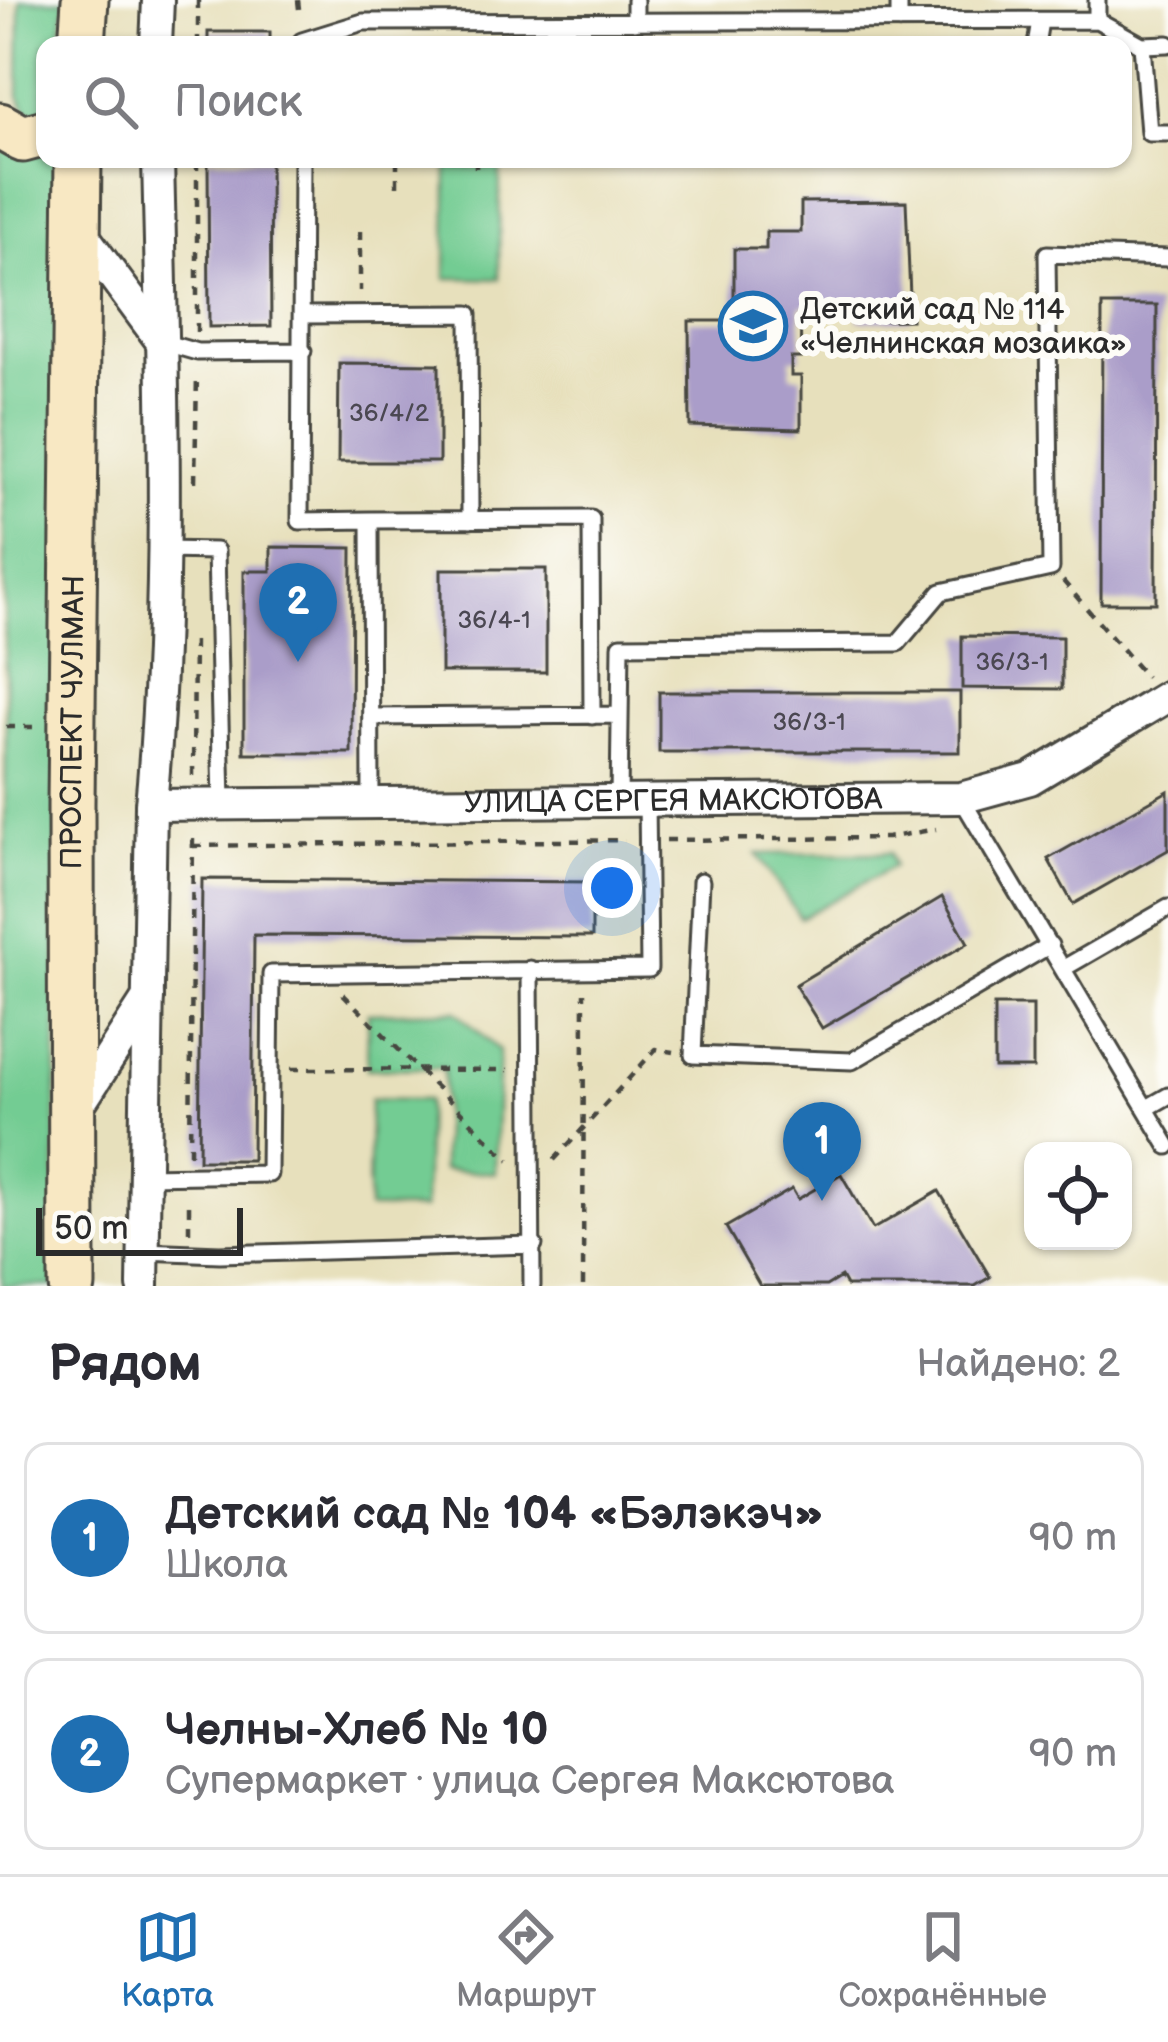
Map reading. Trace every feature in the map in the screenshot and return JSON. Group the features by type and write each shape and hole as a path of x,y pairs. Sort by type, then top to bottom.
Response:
{"main road":[{"path":"83,36 85,0"},
{"path":"0,126 23,139 36,135"},
{"name":"ПРОСПЕКТ ЧУЛМАН","path":"72,1286 78,168"}],"street":[{"path":"156,36 158,0"},
{"path":"142,1286 151,805 163,550 158,168"},
{"path":"77,227 162,342"},
{"name":"УЛИЦА СЕРГЕЯ МАКСЮТОВА","path":"151,805 961,798 1030,779 1166,697"},
{"path":"73,1114 149,996"}],"lane":[{"path":"363,22 364,0"},
{"path":"635,0 635,22"},
{"path":"899,0 899,21"},
{"path":"1097,0 1097,20"},
{"path":"318,36 363,22 1040,20 1097,20 1126,36"},
{"path":"1037,36 1040,20"},
{"path":"1132,39 1142,45 1168,44"},
{"path":"1142,45 1149,133 1168,133"},
{"path":"302,168 300,521 591,519 592,716"},
{"path":"143,1176 269,1174 271,974 649,969 648,840 633,799 620,715 621,645 898,643 941,592 1051,568 1047,254 1168,258"},
{"path":"302,315 469,314 470,520"},
{"path":"162,342 197,352 302,352"},
{"path":"370,520 371,801"},
{"path":"163,550 215,551 208,803"},
{"path":"371,717 620,715"},
{"path":"961,798 1168,1146"},
{"path":"701,881 693,1055 851,1061 1050,945"},
{"path":"1064,968 1168,908"},
{"path":"530,969 532,1286"},
{"path":"1147,1108 1168,1096"},
{"path":"143,1251 534,1244"}],"path":[{"path":"198,0 198,36"},
{"path":"195,485 197,168"},
{"path":"397,168 397,190"},
{"path":"360,231 360,297"},
{"path":"1051,568 1166,697"},
{"path":"189,1253 193,846 208,803 194,618"},
{"path":"6,727 41,726"},
{"path":"193,846 648,840"},
{"path":"583,1286 584,969"},
{"path":"322,973 533,1184 656,1049 693,1055"},
{"path":"270,1069 532,1070"}],"green space":[{"path":"20,0 66,0 60,36 36,36 36,113 27,110 19,96"},
{"path":"0,148 36,149 36,168 61,168 55,1286 2,1286 6,727"},
{"path":"447,168 500,168 499,279 446,278"},
{"path":"890,853 894,866 800,918 757,854"},
{"path":"456,1011 499,1051 495,1173 442,1170 444,1068 367,1069 368,1013"},
{"path":"370,1099 427,1100 424,1209 368,1209"}],"building":[{"path":"208,32 270,32 270,36 208,36"},
{"path":"208,168 270,168 271,326 209,327"},
{"path":"906,201 911,320 858,321 859,305 800,306 801,358 791,358 791,376 801,376 801,429 690,426 689,321 734,321 734,249 766,249 766,232 801,232 801,202"},
{"path":"1102,305 1157,305 1156,603 1101,603"},
{"path":"339,363 439,364 439,462 338,462"},
{"path":"271,547 352,548 351,753 244,753 244,571 271,571"},
{"path":"441,569 546,569 546,672 441,672"},
{"path":"962,636 1062,637 1062,689 962,688"},
{"path":"659,692 960,692 960,752 659,752"},
{"path":"1168,791 1168,850 1073,904 1048,859"},
{"path":"202,879 592,882 592,937 254,935 252,1160 199,1160"},
{"path":"942,897 968,943 822,1028 795,985"},
{"path":"994,1005 1033,1005 1033,1068 994,1068"},
{"path":"841,1174 873,1229 939,1191 990,1277 975,1286 846,1286 841,1277 826,1286 760,1286 726,1227 792,1189 798,1199"}],"place":[{"name":"Детский сад № 114 «Челнинская мозаика»","path":"753,326"},
{"name":"Челны-Хлеб № 10","path":"298,662"},
{"name":"Детский сад № 104 «Бэлэкэч»","path":"822,1201"}]}
